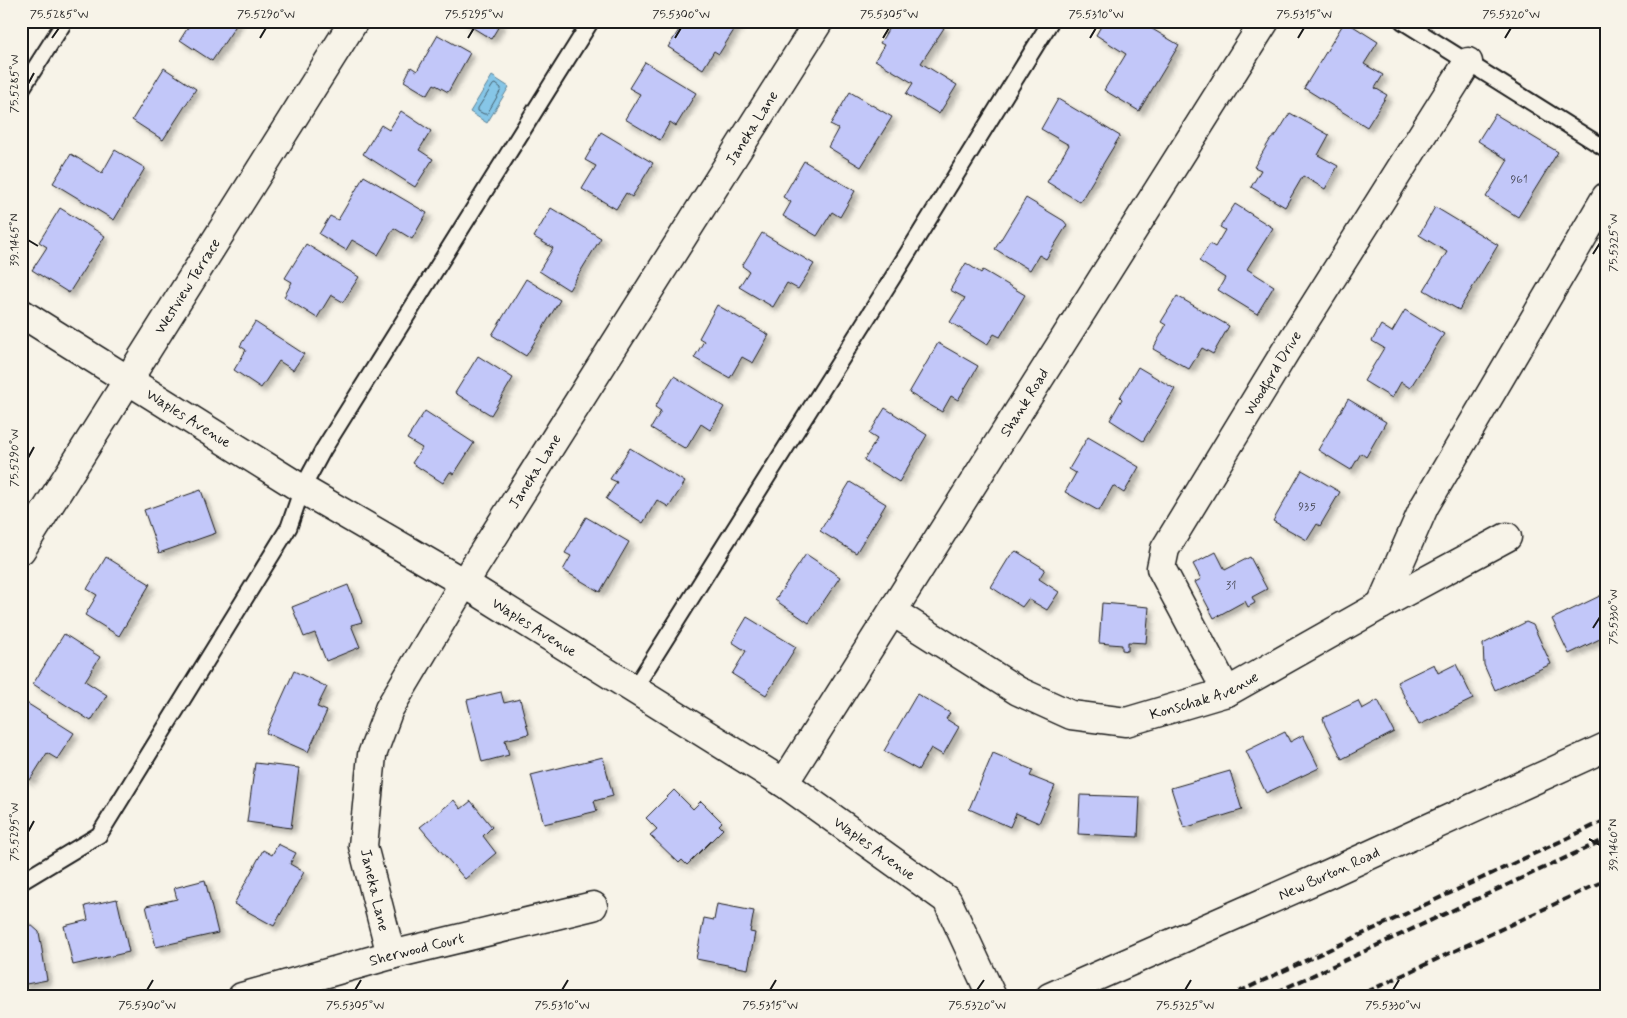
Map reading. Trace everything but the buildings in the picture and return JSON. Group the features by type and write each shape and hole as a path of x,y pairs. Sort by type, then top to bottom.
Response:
{"street":[{"name":"Westview Terrace","path":"21,550 354,21"},
{"name":"Janeka Lane","path":"390,955 363,846 372,755 389,709 464,583 819,21"},
{"name":"Shank Road","path":"784,783 1265,21"},
{"name":"Woodford Drive","path":"1227,692 1162,568 1165,549 1285,352 1468,62"},
{"path":"1382,605 1424,507 1606,197"},
{"name":"Waples Avenue","path":"21,312 302,489 464,583 784,783 947,900 992,997"},
{"name":"Konschak Avenue","path":"893,612 1018,691 1071,714 1126,722 1227,692 1507,537"},
{"name":"New Burton Road","path":"1050,997 1334,871 1606,747"},
{"name":"Sherwood Court","path":"242,997 390,955 593,906"}],"lane":[{"path":"21,90 65,21"},
{"path":"21,882 99,835 289,527 302,489 323,450 592,21"},
{"path":"634,689 1051,21"},
{"path":"1402,21 1606,148"}],"water":[{"path":"492,76 509,87 487,123 470,112"}],"railway":[{"path":"1228,997 1606,820"},
{"path":"1266,997 1606,839"},
{"path":"1356,997 1606,880"}]}
